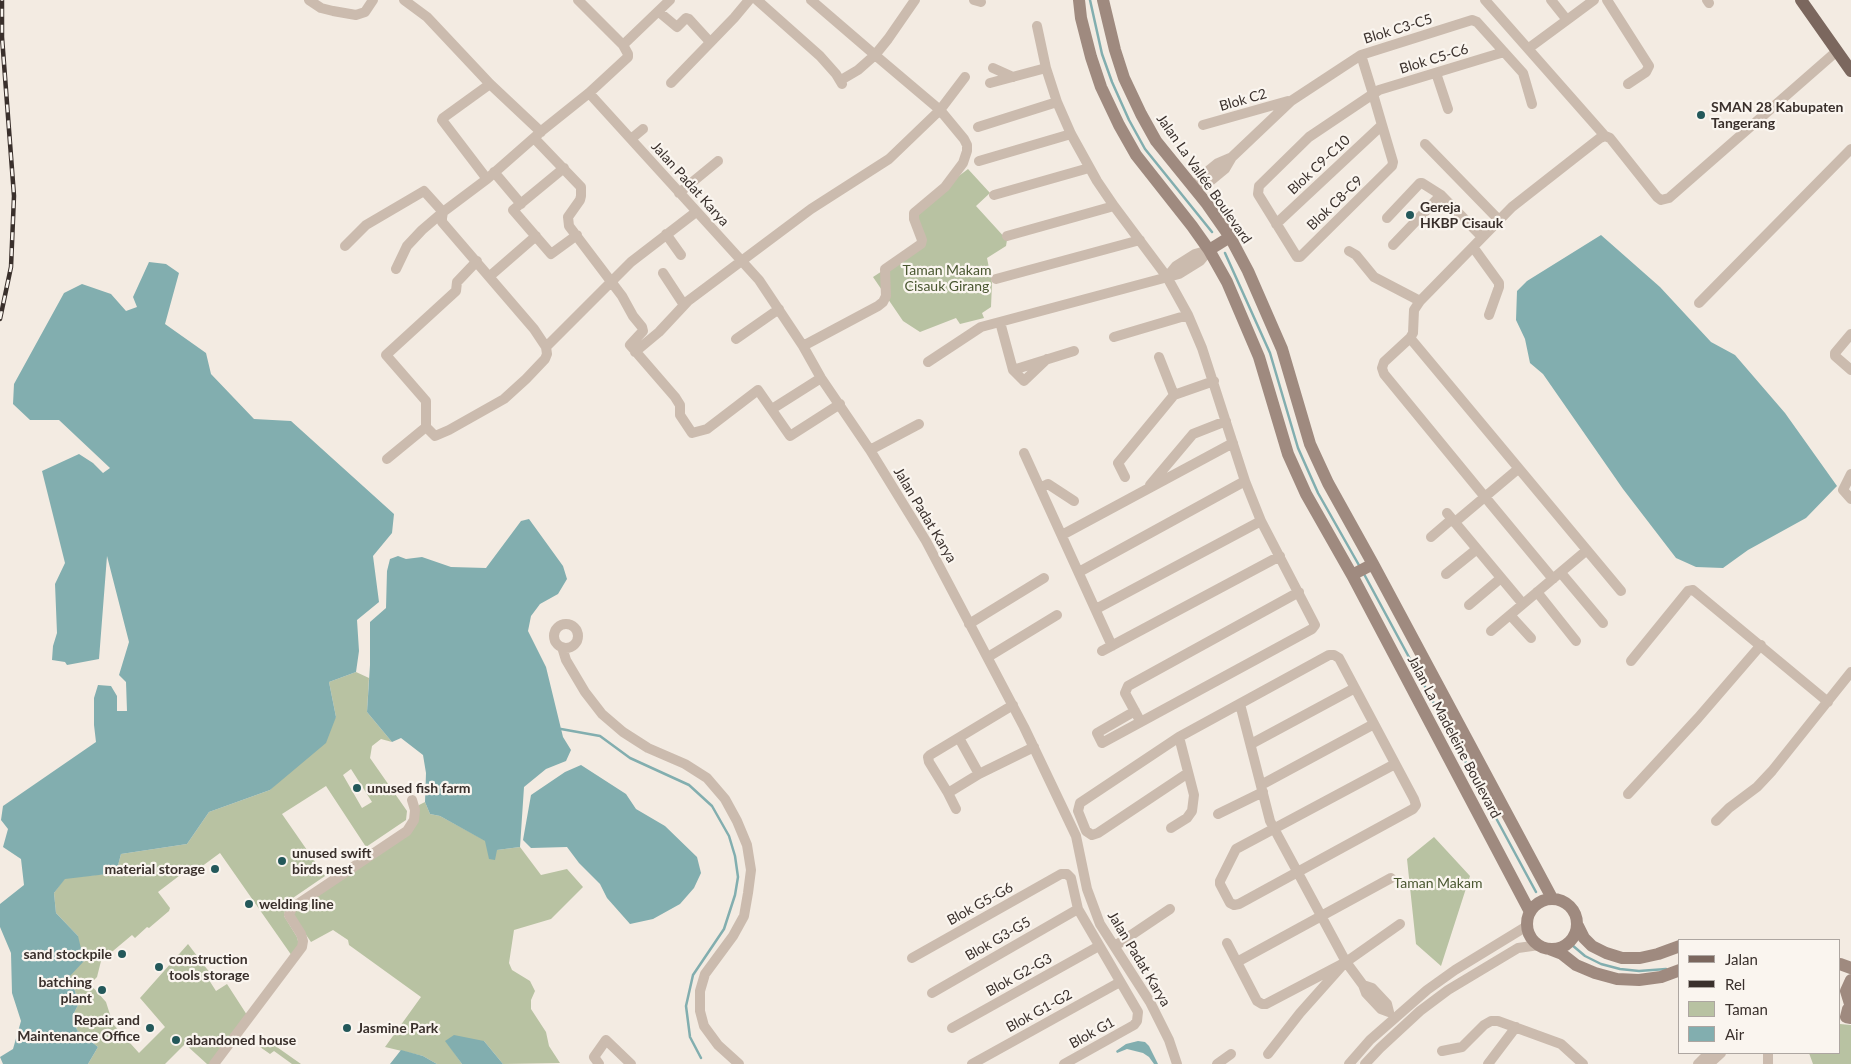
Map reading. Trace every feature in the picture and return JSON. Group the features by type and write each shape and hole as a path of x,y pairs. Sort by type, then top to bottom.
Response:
{"main road":[{"path":"1801,0 1851,71"}],"street":[{"path":"309,0 321,8 356,15 365,12 373,0"},
{"path":"404,0 427,17 538,135 581,186 581,196 568,217 569,226 642,327 643,330 630,345 680,404 680,414 692,433 707,429 758,390 790,436 840,404"},
{"path":"396,269 407,246 422,230 589,94 628,57 624,45 578,0"},
{"path":"624,45 670,0"},
{"path":"671,83 749,0"},
{"path":"757,0 820,56 841,82 875,55 916,0"},
{"path":"803,346 878,306 886,296 885,270 921,244 922,240 914,214 945,187 963,163 967,152 964,139 940,110 811,0"},
{"path":"1079,0 1081,18 1091,57 1101,87 1119,125 1136,155 1210,250 1227,282 1259,357 1288,454 1306,494 1352,576 1373,564"},
{"name":"Jalan La Vallée Boulevard","path":"1103,0 1114,50 1124,78 1141,114 1156,141 1230,237 1248,271 1282,349 1310,444 1328,483 1373,564"},
{"path":"1485,0 1605,136 1610,138 1661,200 1669,198 1837,51"},
{"path":"1551,0 1568,20"},
{"path":"1529,48 1594,0"},
{"path":"1607,0 1649,66 1646,72 1628,84"},
{"path":"659,12 677,27 686,18 689,19 710,42"},
{"name":"Blok C3-C5","path":"1291,101 1361,55 1472,20 1477,22 1504,52"},
{"path":"1037,26 1046,68 1057,102 1071,134 1089,168 1114,206 1167,276 1188,315 1202,348 1245,481 1261,521 1315,621 1312,629 1102,743 1096,733 1135,711"},
{"path":"1504,52 1522,73 1532,104"},
{"name":"Blok C5-C6","path":"1276,224 1258,194 1259,186 1309,137 1379,90 1504,52"},
{"path":"1361,55 1382,125"},
{"path":"993,68 1013,77"},
{"path":"990,83 1046,68"},
{"path":"1436,73 1448,109"},
{"path":"635,352 677,315 684,305 811,209 880,166 940,110 965,77"},
{"path":"490,84 442,120 490,175 521,204"},
{"name":"Jalan Padat Karya","path":"589,94 759,280 803,346 821,378 870,450 933,552 1013,705 1076,836 1090,900 1100,924 1150,1002 1177,1064"},
{"path":"1194,188 1202,176 1218,163 1232,158 1291,101"},
{"name":"Blok C2","path":"1202,125 1291,101"},
{"path":"978,127 1057,102"},
{"name":"Blok C8-C9","path":"1276,224 1295,256 1300,257 1390,170 1393,162 1382,125"},
{"name":"Blok C9-C10","path":"1276,224 1382,125"},
{"path":"631,139 643,129"},
{"path":"979,161 1071,134"},
{"path":"1604,623 1557,576 1484,497 1384,374 1382,368 1384,362 1413,333 1414,310 1420,301 1499,220 1534,189 1605,136"},
{"path":"1425,144 1499,220"},
{"path":"1699,303 1851,149"},
{"path":"679,193 718,161"},
{"path":"564,168 514,210 551,254 577,235"},
{"path":"994,195 1089,168"},
{"path":"1387,218 1420,183 1440,195 1482,237"},
{"path":"345,246 366,225 424,191 443,212 442,222 490,276 534,329 546,347 547,354 545,359 504,398 436,436 426,427 426,401 386,354 456,291 457,282 476,261"},
{"path":"1393,245 1440,195"},
{"path":"1008,236 1114,206"},
{"path":"546,347 631,262 696,212"},
{"path":"666,234 680,256"},
{"path":"490,276 536,236"},
{"path":"928,362 981,327 1167,276 1176,266 1194,254 1210,250 1230,237"},
{"path":"996,279 1140,240"},
{"path":"1473,247 1499,283 1489,315"},
{"path":"1350,251 1356,255 1374,277 1420,301"},
{"path":"663,273 684,305"},
{"path":"736,339 779,309"},
{"path":"1114,337 1188,315"},
{"path":"1000,322 1012,370 1074,351"},
{"path":"1851,334 1835,353 1835,356 1851,370"},
{"path":"1410,338 1621,592"},
{"path":"1160,357 1174,395"},
{"path":"772,409 821,378"},
{"path":"1125,477 1118,463 1174,395 1214,382"},
{"path":"1145,490 1193,434 1226,421"},
{"path":"870,450 919,424"},
{"path":"387,459 426,427"},
{"path":"1062,535 1233,444"},
{"path":"1024,453 1112,646"},
{"path":"1431,537 1451,518 1484,497 1518,469"},
{"path":"1851,474 1843,490 1851,499"},
{"path":"1079,572 1245,481"},
{"path":"1040,488 1048,484 1074,501"},
{"path":"1451,518 1523,604"},
{"path":"1096,609 1261,521"},
{"path":"1446,574 1477,549"},
{"path":"1492,631 1587,550"},
{"path":"1102,652 1280,556"},
{"name":"Jalan La Madeleine Boulevard","path":"1373,564 1552,898"},
{"name":"Jalan La Madeleine Boulevard","path":"1352,576 1530,912"},
{"path":"969,624 1044,578"},
{"path":"1470,605 1501,578"},
{"path":"1630,660 1688,591 1693,590 1828,702"},
{"path":"1140,722 1125,693 1125,689 1128,686 1299,592"},
{"path":"1537,592 1576,641"},
{"path":"988,658 1057,615"},
{"path":"1510,615 1531,638"},
{"path":"1628,794 1698,718 1761,645"},
{"path":"562,647 566,660 585,692 602,714 623,732 648,748 685,764 706,778 725,799 737,820 747,845 751,870 744,916 733,936 705,974 700,991 700,1011 704,1026 718,1045 739,1064"},
{"path":"1188,773 1098,833 1092,835 1086,831 1078,811 1080,802 1179,737 1329,655 1334,655 1339,658 1414,799 1416,805 1414,809 1234,905 1230,903 1220,881 1236,849 1395,764"},
{"path":"1716,821 1729,808 1757,787 1851,672"},
{"path":"1251,744 1354,688"},
{"path":"1240,704 1270,821 1346,962 1363,985 1372,988 1387,1004 1392,1015 1403,1027"},
{"path":"956,809 928,757 1013,705"},
{"path":"1218,814 1374,724"},
{"path":"1171,828 1187,818 1192,811 1194,796 1179,737"},
{"path":"959,738 979,774"},
{"path":"948,793 979,774 1034,747"},
{"path":"214,1064 302,947 301,934 290,915 292,908 407,830 414,820 415,810 412,800"},
{"name":"Blok G5-G6","path":"912,958 1061,874 1067,874 1071,878 1078,909"},
{"path":"1237,962 1391,878"},
{"path":"1678,947 1640,958 1622,958 1606,953 1592,946 1584,938 1578,926 1574,910 1561,900 1552,898 1539,902 1530,912 1527,926 1533,940 1544,947 1562,954 1583,968 1617,979 1639,980 1654,978 1678,971"},
{"path":"1078,909 1120,982"},
{"name":"Blok G3-G5","path":"932,993 1078,909"},
{"path":"1115,946 1170,909"},
{"path":"1227,943 1257,1001 1266,1004 1346,962 1400,924"},
{"path":"1349,1064 1392,1015 1455,970 1527,926"},
{"path":"1365,1064 1403,1027 1448,990 1518,948 1544,947 1557,949 1565,946 1576,934 1578,926"},
{"name":"Blok G2-G3","path":"952,1028 1099,946"},
{"path":"1268,1054 1300,1013 1346,962"},
{"path":"1846,980 1846,1012"},
{"name":"Blok G1","path":"1064,1064 1134,1025 1137,1021 1138,1012 1120,982"},
{"name":"Blok G1-G2","path":"972,1064 1120,982"},
{"path":"1442,1051 1462,1047 1484,1025 1491,1021 1498,1021 1561,1044 1584,1064"},
{"path":"1488,1064 1516,1027"},
{"path":"599,1064 594,1057 606,1040 631,1064"},
{"path":"1216,1064 1231,1054"},
{"path":"1698,1064 1708,1054"},
{"path":"1709,1064 1720,1054"}],"green space":[{"name":"Taman Makam Cisauk Girang","path":"968,169 990,193 976,206 1007,240 1006,246 987,258 992,283 991,307 982,313 984,318 960,324 956,318 920,332 903,321 873,277 925,243 913,211"},
{"path":"356,672 369,678 367,712 392,742 381,739 372,746 370,758 407,811 406,820 366,847 326,786 282,814 325,876 287,902 284,916 297,937 299,945 292,956 220,853 201,867 203,871 198,875 192,866 158,892 170,908 169,911 135,938 132,935 101,961 97,977 90,984 106,1002 113,1024 139,1053 165,1027 140,998 188,944 210,973 209,980 216,991 227,984 247,1015 211,1064 207,1064 185,1044 165,1064 88,1064 98,1047 77,1030 73,1015 79,1003 70,976 78,936 56,913 54,893 65,878 116,873 121,854 187,844 209,812 270,790 336,717 329,682","holes":["351,769 372,802 362,808 343,775"]},
{"path":"425,802 430,814 440,816 486,841 497,850 520,847 541,875 567,869 583,887 551,919 514,930 509,963 512,970 530,981 535,991 531,1000 531,1009 546,1032 549,1046 560,1063 503,1064 484,1041 446,1041 462,1064 437,1064 423,1056 385,1047 421,997 349,945 348,940 333,930 311,942 293,916 294,911 418,821 419,805"},
{"name":"Taman Makam","path":"1434,837 1470,876 1441,966 1416,944 1407,859"},
{"path":"1841,1024 1851,1025 1851,1064 1813,1064 1809,1054 1841,1054"},
{"path":"267,1039 301,1064 292,1064 274,1051 270,1054 260,1047"}],"water":[{"path":"1601,235 1660,287 1711,342 1735,355 1785,413 1837,486 1806,518 1748,550 1723,568 1696,567 1676,558 1623,489 1543,374 1530,363 1525,339 1516,320 1517,291 1527,281"},
{"path":"149,262 166,264 179,273 165,324 206,353 211,374 254,419 291,421 394,514 392,533 373,556 379,602 357,620 359,651 356,672 329,682 336,717 326,743 270,790 209,812 187,844 121,854 116,873 65,879 54,893 56,913 78,936 84,961 70,976 79,1003 73,1015 77,1030 98,1047 88,1064 3,1064 0,1057 13,1049 21,1021 12,993 11,953 0,927 0,904 24,885 21,859 3,847 8,829 1,820 3,806 96,742 94,698 98,685 111,686 117,696 117,711 127,711 126,682 119,675 129,642 107,556 99,659 67,665 65,662 52,660 53,646 57,633 55,584 65,563 42,471 79,454 93,463 103,473 110,468 59,420 30,420 13,404 14,384 64,293 82,284 111,294 126,311 137,307 133,297"},
{"path":"529,519 563,566 567,579 558,594 540,604 531,616 528,631 546,667 563,737 571,750 566,761 546,769 524,787 520,847 497,850 495,860 489,859 485,841 440,816 430,814 425,802 426,773 423,755 401,738 392,742 367,712 370,622 386,608 387,571 390,559 398,556 406,559 422,557 451,567 486,568 521,521"},
{"path":"581,765 626,794 636,809 665,826 697,857 701,873 694,888 680,904 653,919 630,924 607,898 600,884 579,863 567,847 531,848 523,840 531,795 565,772"},
{"path":"454,1035 484,1041 503,1064 462,1064 445,1041"},
{"path":"1138,1041 1145,1042 1149,1046 1158,1064 1154,1064 1143,1053 1127,1049 1117,1053 1116,1051 1126,1044"},
{"path":"401,1050 423,1056 437,1064 390,1064"}],"waterway":[{"path":"1090,0 1102,54 1129,120 1145,149 1212,232"},
{"path":"1225,253 1270,353 1298,448 1318,493 1360,567"},
{"path":"1364,574 1536,892"},
{"path":"561,729 600,736 630,758 689,785 712,806 729,836 735,856 738,877 735,895 724,929 693,975 686,1006 690,1037 701,1058"},
{"path":"1572,945 1585,956 1601,964 1620,969 1639,971 1666,969"}],"railway":[{"path":"0,319 11,267 14,196 2,37 2,0"}],"place":[{"name":"SMAN 28 Kabupaten Tangerang","path":"1701,115"},
{"name":"Gereja HKBP Cisauk","path":"1410,215"},
{"name":"unused fish farm","path":"357,788"},
{"name":"unused swift birds nest","path":"282,861"},
{"name":"material storage","path":"215,869"},
{"name":"welding line","path":"249,904"},
{"name":"sand stockpile","path":"122,954"},
{"name":"construction tools storage","path":"159,967"},
{"name":"batching plant","path":"102,990"},
{"name":"Repair and Maintenance Office","path":"150,1028"},
{"name":"Jasmine Park","path":"347,1028"},
{"name":"abandoned house","path":"176,1040"}]}
